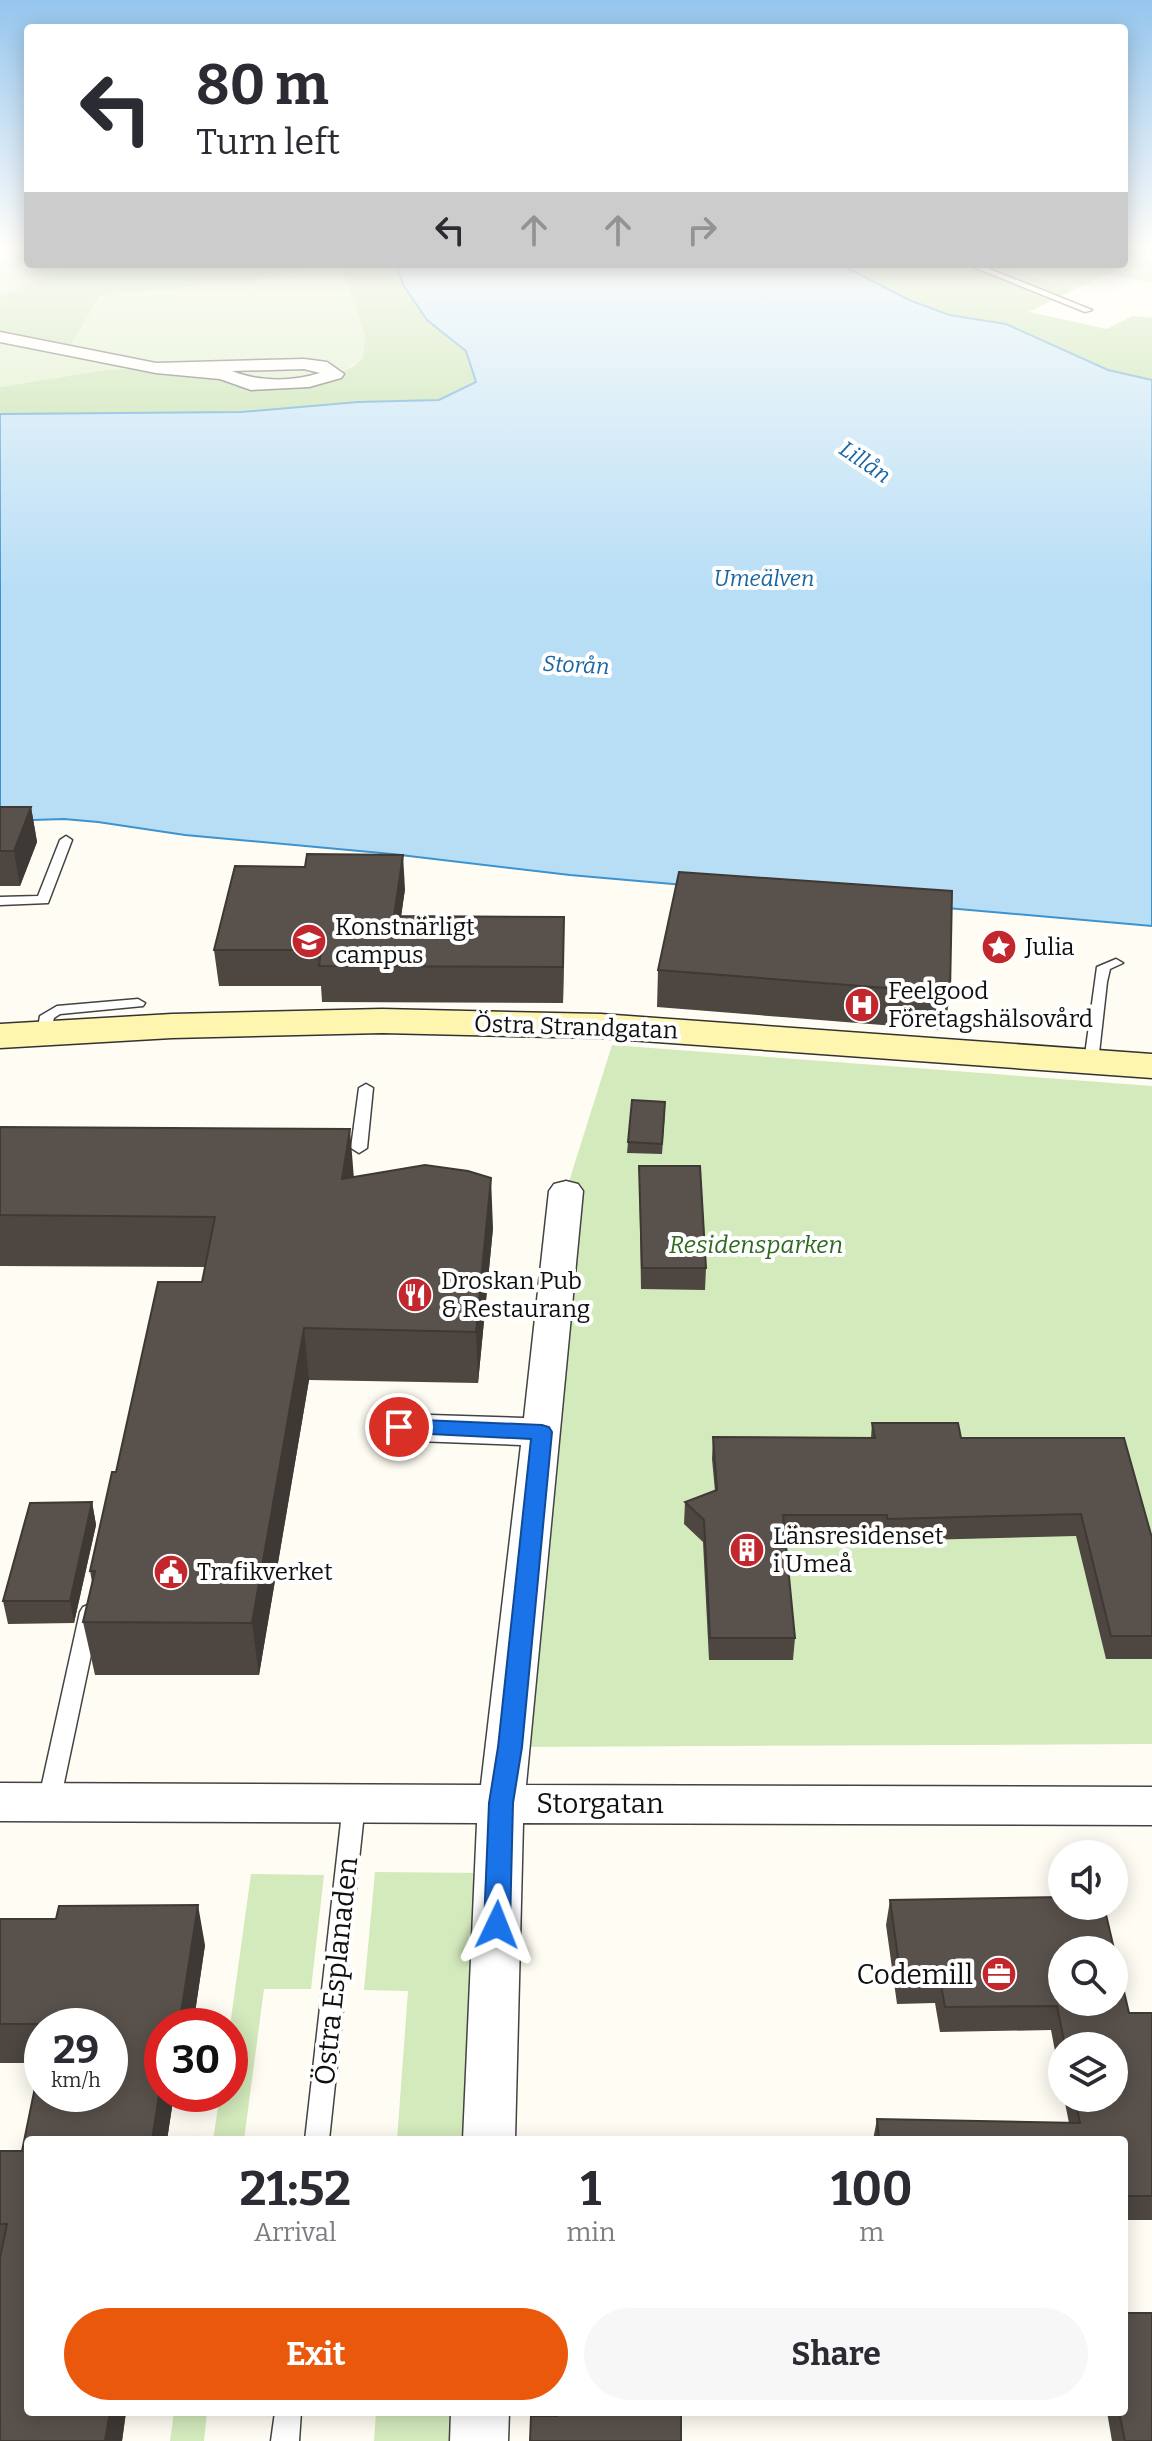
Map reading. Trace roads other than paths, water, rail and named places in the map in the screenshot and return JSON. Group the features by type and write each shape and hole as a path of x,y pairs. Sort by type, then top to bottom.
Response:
{"street":[{"path":"120,361 156,368 223,374 251,385 309,382 335,374 321,366 304,364 156,368"},
{"name":"Östra Strandgatan","path":"0,1036 172,1026 382,1021 601,1026 1152,1066"},
{"path":"489,2136 501,1803 510,1747 566,1191"},
{"path":"397,1442 399,1427 542,1432"},
{"name":"Storgatan","path":"0,1802 1152,1806"},
{"path":"479,2441 480,2416"}],"lane":[{"path":"0,901 43,900 66,840"},
{"path":"1091,1062 1100,982 1104,967 1116,963"},
{"path":"44,1033 47,1016 57,1010 138,1003"},
{"path":"359,1148 366,1088"},
{"path":"49,1802 93,1600"},
{"name":"Östra Esplanaden","path":"317,2136 354,1802"},
{"path":"285,2441 288,2416"}],"water":[{"name":"Umeälven","path":"469,361 1088,361 1108,370 1152,380 1152,926 570,875 392,854 185,835 98,822 64,819 0,821 0,414 241,412 358,402 439,400 476,382"}],"place":[{"name":"Konstnärligt campus","path":"309,941"},
{"name":"Julia","path":"999,947"},
{"name":"Feelgood Företagshälsovård","path":"862,1005"},
{"name":"Droskan Pub & Restaurang","path":"415,1295"},
{"name":"Länsresidenset i Umeå","path":"747,1550"},
{"name":"Trafikverket","path":"171,1572"},
{"name":"Codemill","path":"999,1974"}],"water label":[{"name":"Lillån","path":"865,462"},
{"name":"Storån","path":"576,665"}],"park label":[{"name":"Residensparken","path":"756,1245"}]}
